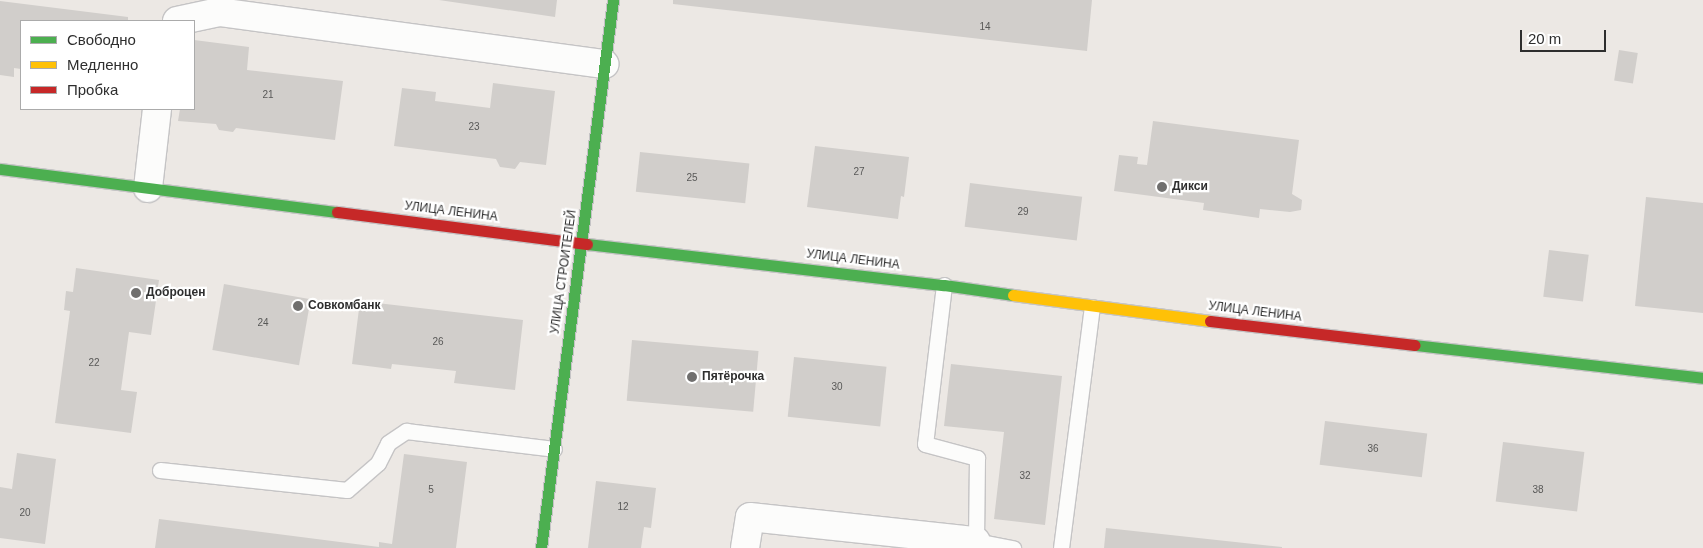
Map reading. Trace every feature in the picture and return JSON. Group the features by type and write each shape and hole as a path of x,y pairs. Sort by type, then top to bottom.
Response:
{"main road":[{"name":"УЛИЦА СТРОИТЕЛЕЙ","path":"541,548 613,0"},
{"name":"УЛИЦА ЛЕНИНА","path":"0,169 582,243 944,285 1092,307 1703,378"}],"street":[{"path":"182,20 219,12 605,64"},
{"path":"148,188 157,110"},
{"path":"746,548 750,517 976,541"}],"lane":[{"path":"944,285 924,444 977,458 976,541 1013,548"},
{"path":"1061,548 1092,307"},
{"path":"160,470 347,490 378,463 388,443 406,431 554,449"}],"building":[{"path":"439,0 557,0 555,17"},
{"path":"673,0 1092,0 1087,51 673,4"},
{"path":"0,1 128,17 128,20 20,20 20,69 14,68 14,77 0,75"},
{"path":"195,40 249,47 247,70 343,81 335,140 236,128 233,132 219,130 216,124 178,121 180,110 195,110"},
{"path":"1619,50 1638,53 1633,84 1614,81"},
{"path":"493,83 555,91 546,165 520,162 515,169 500,167 496,159 394,146 402,88 436,92 435,101 490,108"},
{"path":"1153,121 1299,140 1292,194 1302,200 1301,210 1290,212 1260,209 1259,218 1203,210 1204,203 1114,191 1119,155 1138,157 1137,164 1147,165"},
{"path":"815,146 909,157 904,197 901,196 898,219 807,207"},
{"path":"640,152 749,163 745,203 636,192"},
{"path":"970,183 1082,197 1077,240 965,227"},
{"path":"1646,197 1703,203 1703,313 1635,306"},
{"path":"1549,250 1589,255 1583,302 1543,297"},
{"path":"76,268 159,280 151,335 129,332 121,390 137,392 131,433 55,423 70,311 64,310 66,291 73,292"},
{"path":"224,284 311,299 299,365 212,350"},
{"path":"360,301 523,320 515,390 454,383 456,371 392,364 391,369 352,364"},
{"name":"Пятёрочка","path":"632,340 759,351 753,412 627,401"},
{"path":"794,357 886,367 880,426 788,417"},
{"path":"951,364 1062,376 1045,525 994,519 1004,432 944,426"},
{"path":"1325,421 1427,434 1422,477 1320,465"},
{"path":"1503,442 1584,452 1577,512 1496,502"},
{"path":"17,453 56,459 45,544 0,538 0,487 12,489"},
{"path":"404,454 467,462 456,548 155,548 159,519 379,547 379,542 392,544"},
{"path":"596,481 656,488 651,528 644,527 641,548 588,548"},
{"path":"1106,528 1282,547 1282,548 1104,548"}],"traffic: fast":[{"path":"541,548 613,0"},
{"path":"0,169 337,212"},
{"path":"587,244 944,285 1013,295"},
{"path":"1415,345 1703,378"}],"traffic: slow":[{"path":"1013,295 1210,321"}],"traffic: jam":[{"path":"337,212 587,244"},
{"path":"1210,321 1415,345"}],"place":[{"name":"Дикси","path":"1162,187"},
{"name":"Доброцен","path":"136,293"},
{"name":"Совкомбанк","path":"298,306"},
{"name":"Пятёрочка","path":"692,377"}]}
